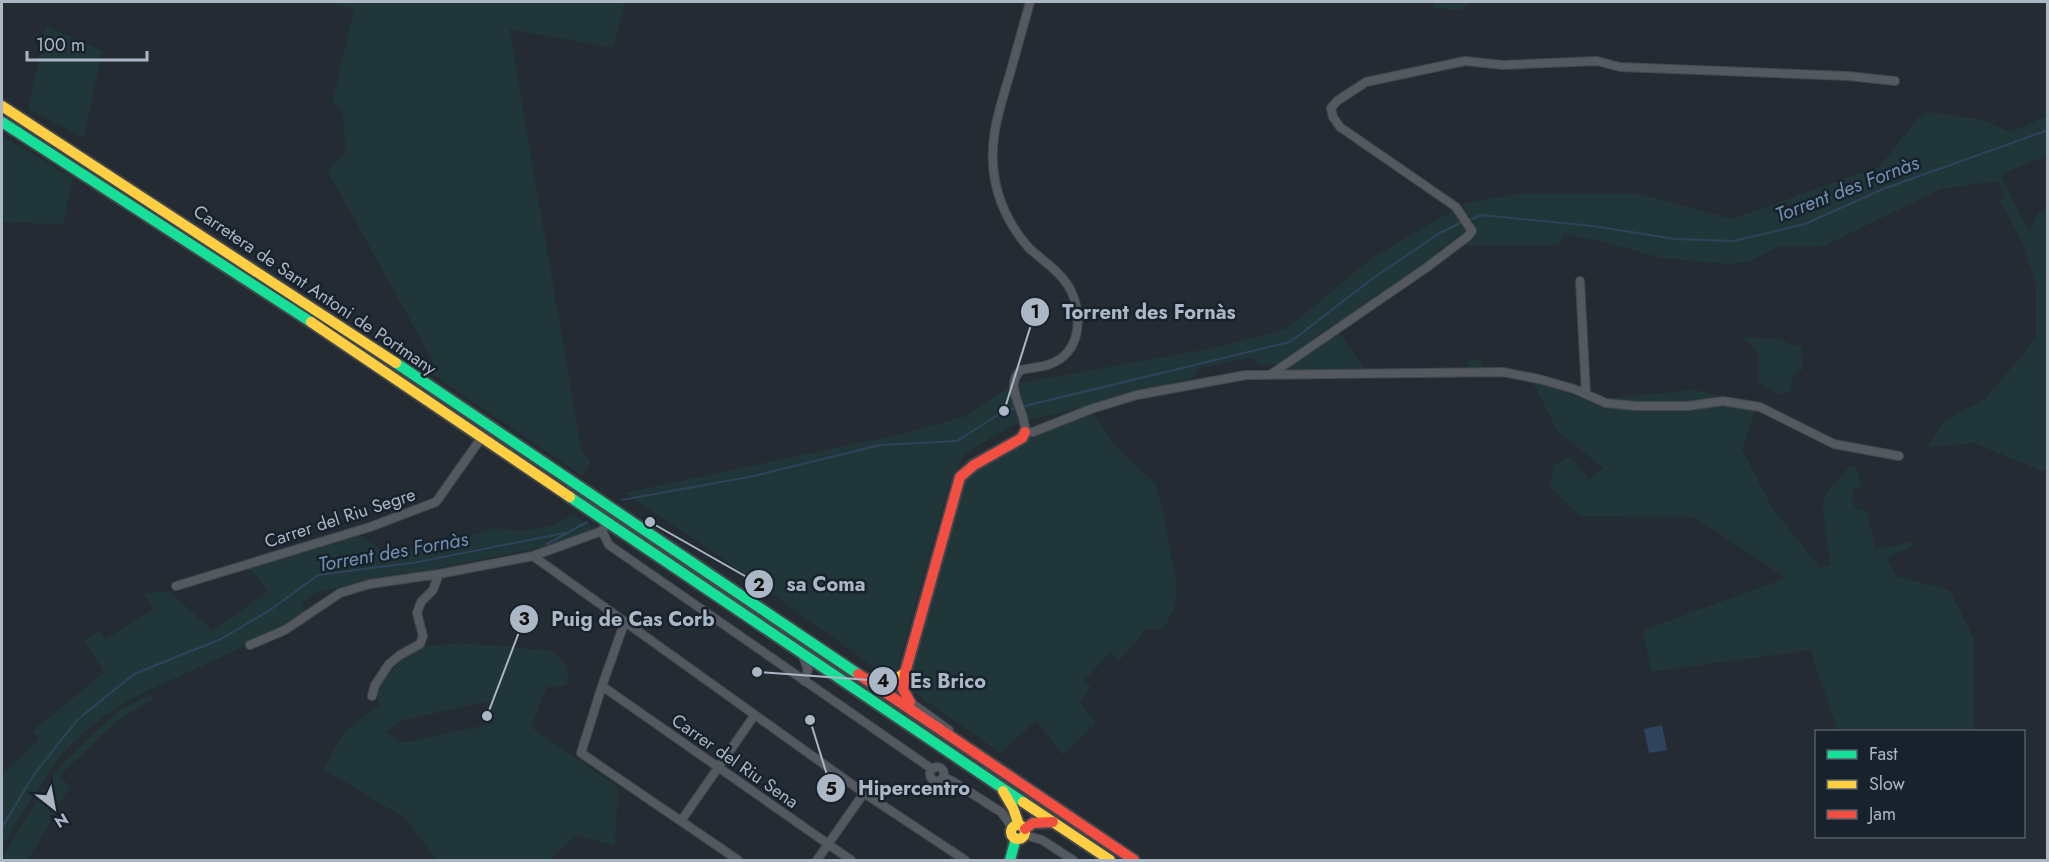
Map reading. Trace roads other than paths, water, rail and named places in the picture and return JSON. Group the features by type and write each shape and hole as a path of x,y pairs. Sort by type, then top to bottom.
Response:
{"main road":[{"name":"Carretera de Sant Antoni de Portmany","path":"2,106 314,308 1134,861"},
{"name":"Carretera de Sant Antoni de Portmany","path":"2,122 218,260 482,437 604,526 800,652 1110,861"},
{"path":"910,702 903,689 904,673 960,477 974,465 1022,438 1025,426"},
{"path":"864,678 890,683 904,673"},
{"path":"1001,787 1010,802 1019,831 1010,861"},
{"path":"1019,831 1033,823 1053,822"}],"street":[{"path":"1030,2 994,127 993,159 996,184 1007,215 1020,236 1071,290 1078,327 1070,350 1061,358 1047,366 1021,370 1013,383 1025,426 1033,432 1091,409 1137,395 1246,375 1503,372 1539,379 1606,403 1636,406 1688,406 1723,401 1760,407 1834,444 1899,456"},
{"path":"1269,375 1426,268 1472,231 1456,207 1340,127 1333,117 1331,108 1337,101 1366,82 1465,61 1503,64 1597,61 1620,68 1848,76 1894,81"},
{"path":"1580,281 1586,394"},
{"name":"Carrer del Riu Segre","path":"176,586 370,527 436,502 482,437"},
{"path":"250,645 285,630 340,593 370,584 439,574 532,556 604,526 609,545 932,769 938,767 942,769 943,777 1000,812 1019,831 1042,840 1073,861"},
{"path":"532,556 754,716 965,861"},
{"path":"372,696 375,685 389,664 420,644 423,636 417,613 421,602 433,590 439,574"},
{"path":"625,621 581,753 738,861"},
{"path":"800,652 808,670 804,681"},
{"name":"Carrer del Riu Sena","path":"602,686 851,861"},
{"path":"910,702 944,725 962,744"},
{"path":"681,821 754,716"},
{"path":"817,861 864,793"}],"water":[{"path":"1662,725 1667,750 1649,753 1644,729"}],"waterway":[{"name":"Torrent des Fornàs","path":"1472,219 1481,215 1593,226 1675,239 1734,241 1805,224 1883,189 2048,130"},
{"name":"Torrent des Fornàs","path":"622,500 754,476 880,445 957,441 1004,411 1290,342 1372,279 1438,234 1462,222"},
{"name":"Torrent des Fornàs","path":"547,544 587,522"},
{"name":"Torrent des Fornàs","path":"82,716 134,674 221,639 270,610 318,575 418,562 565,533"},
{"name":"Torrent des Fornàs","path":"2,827 35,773 78,719"}],"place":[{"name":"Torrent des Fornàs","path":"1004,411"},
{"name":"sa Coma","path":"650,522"},
{"name":"Es Brico","path":"757,672"},
{"name":"Puig de Cas Corb","path":"487,716"},
{"name":"Hipercentro","path":"810,720"}]}
